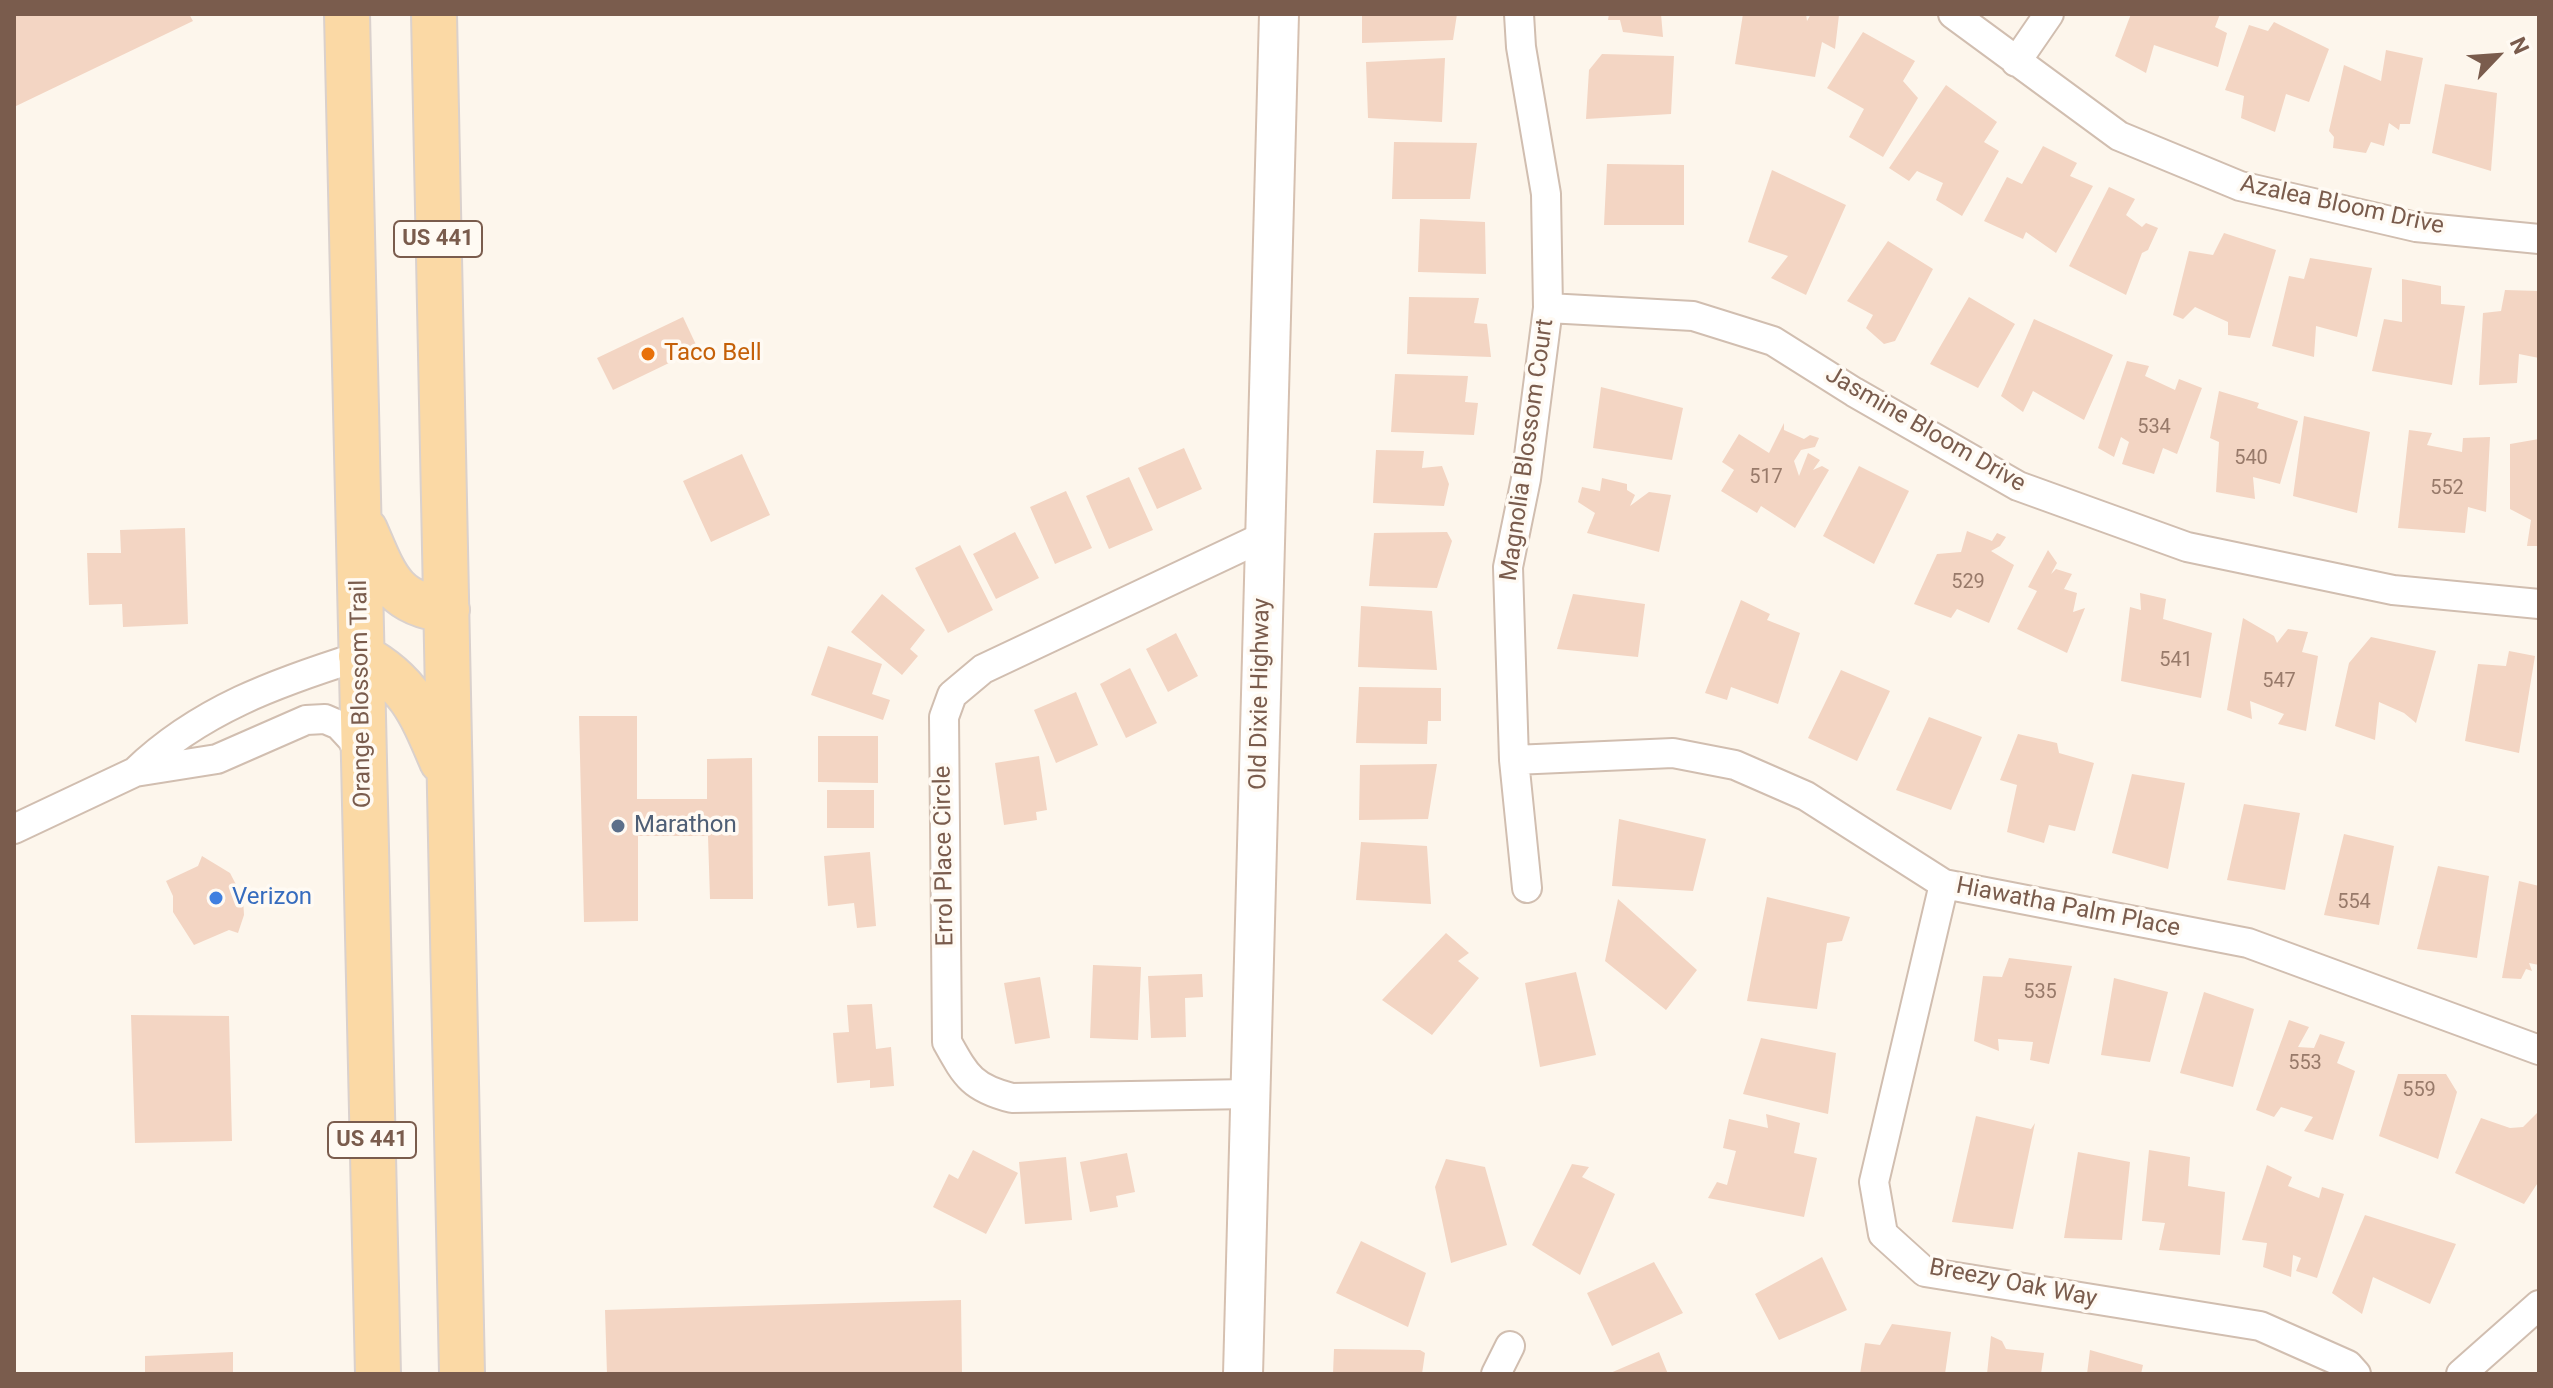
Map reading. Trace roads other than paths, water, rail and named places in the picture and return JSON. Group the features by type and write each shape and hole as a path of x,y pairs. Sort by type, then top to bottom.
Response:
{"main road":[{"name":"Orange Blossom Trail","path":"347,14 378,1374"},
{"name":"US 441","path":"434,14 462,1374"},
{"path":"358,513 385,577 402,596 420,607 447,610"},
{"path":"361,656 395,677 418,705 450,779"}],"street":[{"name":"Old Dixie Highway","path":"1243,1374 1279,14"},
{"name":"Magnolia Blossom Court","path":"1519,14 1521,47 1546,194 1548,308 1526,479 1508,567 1514,760 1527,888"},
{"name":"Azalea Bloom Drive","path":"1953,14 2119,136 2240,186 2416,227 2539,239"},
{"path":"2016,62 2049,14"},
{"name":"Jasmine Bloom Drive","path":"1548,308 1693,316 1773,341 2018,486 2187,547 2393,590 2539,604"},
{"name":"Errol Place Circle","path":"1250,1094 1012,1098 988,1092 967,1077 947,1042 944,717 952,695 983,669 1265,536"},
{"path":"135,772 165,743 227,706 361,656"},
{"path":"14,829 135,772 217,759 306,720 325,719 339,725 352,739 364,764"},
{"name":"Hiawatha Palm Place","path":"1514,760 1673,753 1735,765 1806,796 1944,884 2248,943 2539,1050"},
{"name":"Breezy Oak Way","path":"1944,884 1874,1182 1883,1234 1925,1272 2260,1326 2348,1365 2356,1374"},
{"path":"2461,1374 2539,1305"},
{"path":"1496,1374 1510,1346"}],"place":[{"name":"Taco Bell","path":"648,354"},
{"name":"Marathon","path":"618,826"},
{"name":"Verizon","path":"216,898"}]}
